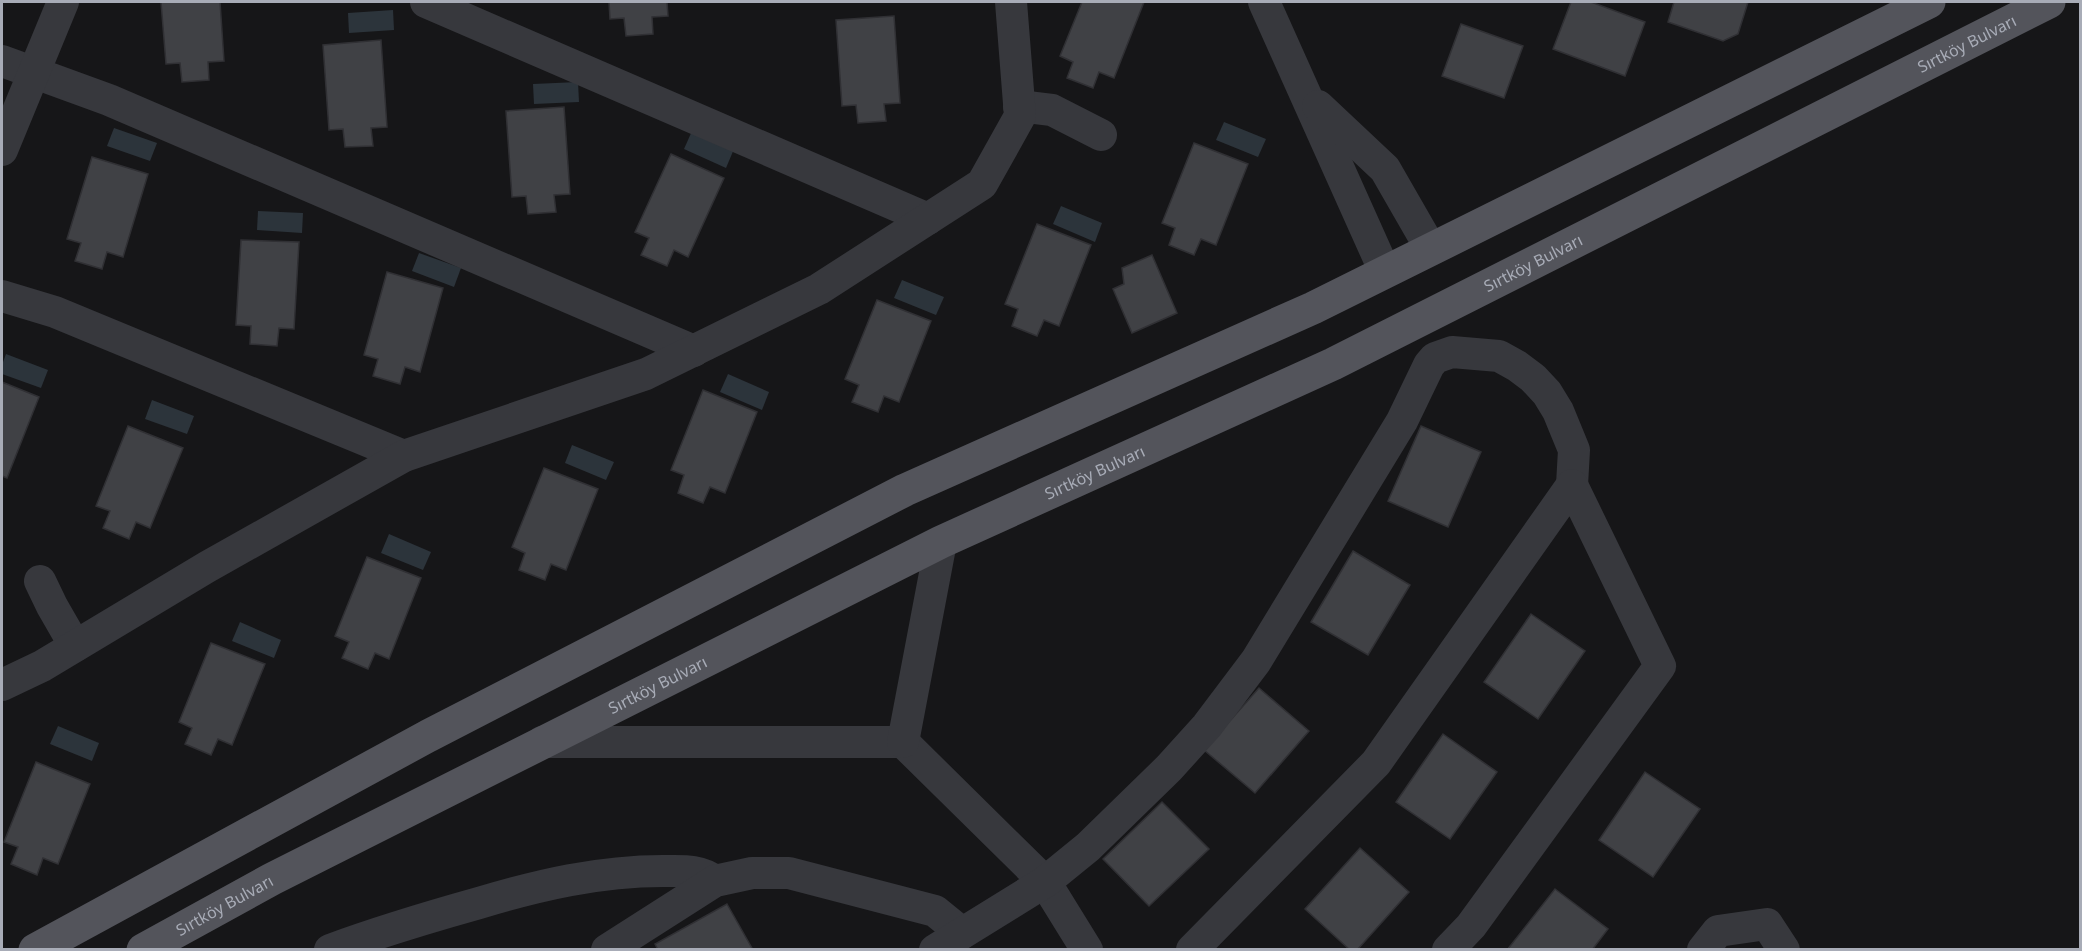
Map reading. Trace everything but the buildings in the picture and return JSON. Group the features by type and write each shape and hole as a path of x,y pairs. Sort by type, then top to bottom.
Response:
{"main road":[{"path":"35,950 428,736 905,490 1313,308 1929,2"},
{"name":"Sırtköy Bulvarı","path":"143,950 272,879 942,542 1333,364 2049,2"}],"street":[{"path":"2,150 63,2"},
{"path":"426,2 928,219"},
{"path":"2,685 42,666 207,567 404,456 646,374 819,289 982,184 1020,116 1011,2"},
{"path":"1264,2 1385,272"},
{"path":"2,61 109,100 694,351"},
{"path":"1307,96 1385,169 1431,249"},
{"path":"1019,106 1052,110 1101,135"},
{"path":"2,296 55,312 404,456"},
{"path":"936,950 1045,882 1130,809 1170,768 1232,694 1256,661 1396,431 1429,365 1435,358 1452,352 1499,356 1533,378 1547,393 1558,411 1574,450 1572,485 1660,666 1470,926 1448,950"},
{"path":"1192,950 1376,763 1572,485"},
{"path":"903,742 942,542"},
{"path":"40,581 75,646"},
{"path":"542,742 903,742 1045,882 1087,950"},
{"path":"330,950 437,914 557,882 601,874 692,871 706,874 716,881"},
{"path":"608,950 716,881 752,873 789,873 935,911 962,933"},
{"path":"1703,950 1718,931 1767,924 1784,950"}],"shaded area":[{"path":"393,10 394,30 349,33 348,13"},
{"path":"578,82 579,102 534,104 533,84"},
{"path":"1224,122 1266,139 1258,157 1216,140"},
{"path":"114,128 157,143 150,161 107,146"},
{"path":"692,131 734,149 726,168 684,149"},
{"path":"1061,206 1102,223 1095,242 1053,224"},
{"path":"258,211 303,213 302,233 257,230"},
{"path":"419,253 461,268 454,287 412,271"},
{"path":"902,280 944,297 936,315 894,298"},
{"path":"6,354 48,370 41,388 2,374"},
{"path":"728,374 769,392 762,410 720,392"},
{"path":"152,400 194,416 187,434 145,419"},
{"path":"572,445 614,462 606,480 565,463"},
{"path":"389,534 431,552 423,570 381,553"},
{"path":"240,622 281,640 274,658 232,641"},
{"path":"58,726 99,743 92,761 50,744"}]}
